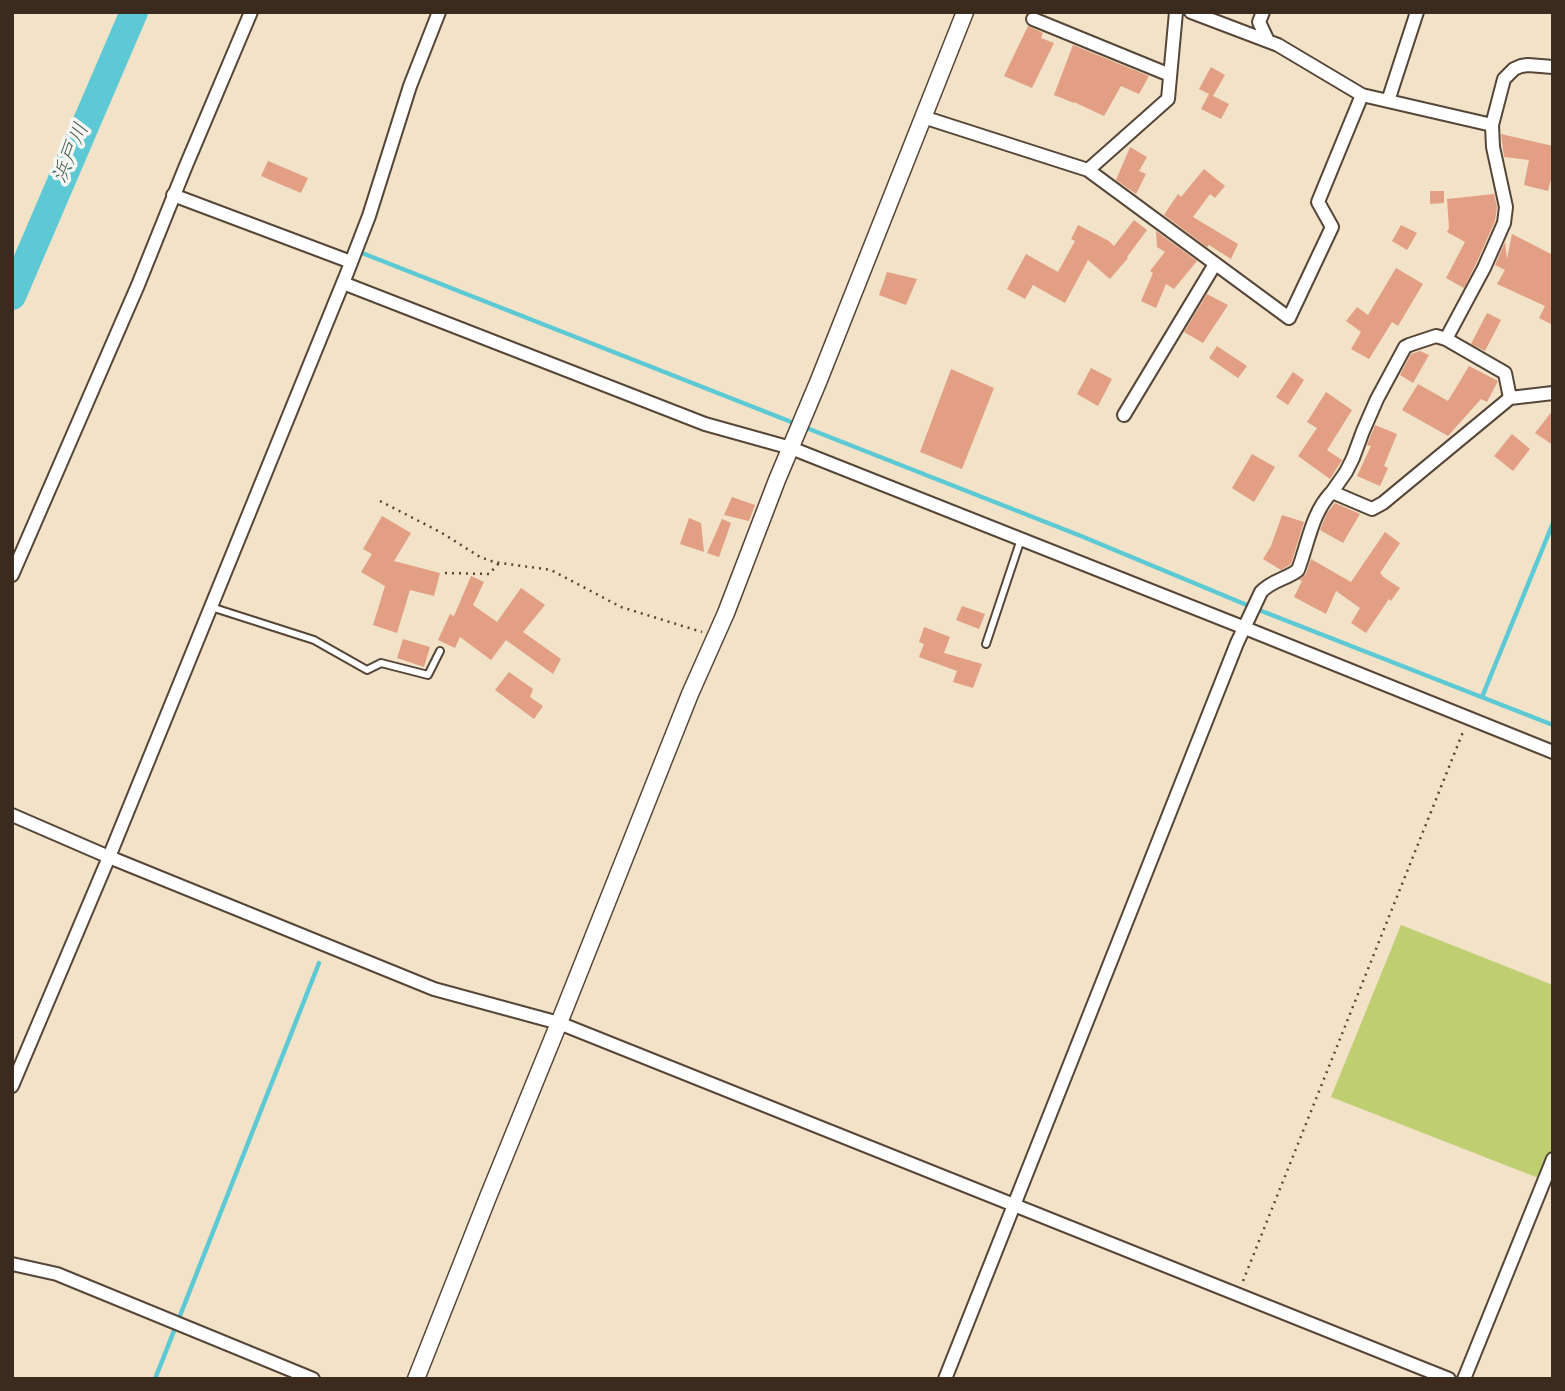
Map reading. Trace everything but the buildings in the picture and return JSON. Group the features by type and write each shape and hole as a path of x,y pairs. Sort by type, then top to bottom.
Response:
{"street":[{"path":"12,575 138,285 251,12"},
{"path":"12,1086 109,857 347,273 367,222 410,86 439,12"},
{"path":"416,1379 965,12"},
{"path":"1088,170 1168,99 1176,12"},
{"path":"1191,12 1278,45 1362,95 1492,124"},
{"path":"1263,12 1259,22 1268,41"},
{"path":"1388,101 1417,12"},
{"path":"1033,19 1170,75"},
{"path":"1446,339 1484,268 1504,223 1506,207 1493,147 1492,124 1504,79 1521,66 1553,67"},
{"path":"923,117 1088,170 1289,318 1332,227 1318,202 1362,95"},
{"path":"173,195 347,273 705,424 793,443 1021,539 1246,625 1553,752"},
{"path":"1124,415 1215,264"},
{"path":"945,1379 1237,643 1261,592 1267,585 1298,570 1315,519 1327,496 1346,472 1377,399 1405,347 1436,336 1446,339 1505,373 1510,398"},
{"path":"1332,492 1372,509 1383,503 1510,398 1553,393"},
{"path":"12,815 434,989 559,1023 1448,1379"},
{"path":"1464,1379 1553,1159"},
{"path":"12,1264 57,1274 313,1379"}],"lane":[{"path":"986,644 1021,539"},
{"path":"211,607 314,640 367,670 381,663 428,675 440,652"}],"path":[{"path":"380,500 480,557 499,563 551,570 621,607 715,636"},
{"path":"445,573 489,574 499,563"},
{"path":"1238,1294 1469,718"}],"green space":[{"path":"1401,925 1553,985 1553,1149 1541,1179 1331,1097"}],"waterway":[{"name":"浜戸川","path":"12,296 134,12"},
{"path":"357,251 1553,725"},
{"path":"1482,697 1553,523"},
{"path":"155,1379 319,963"}]}
